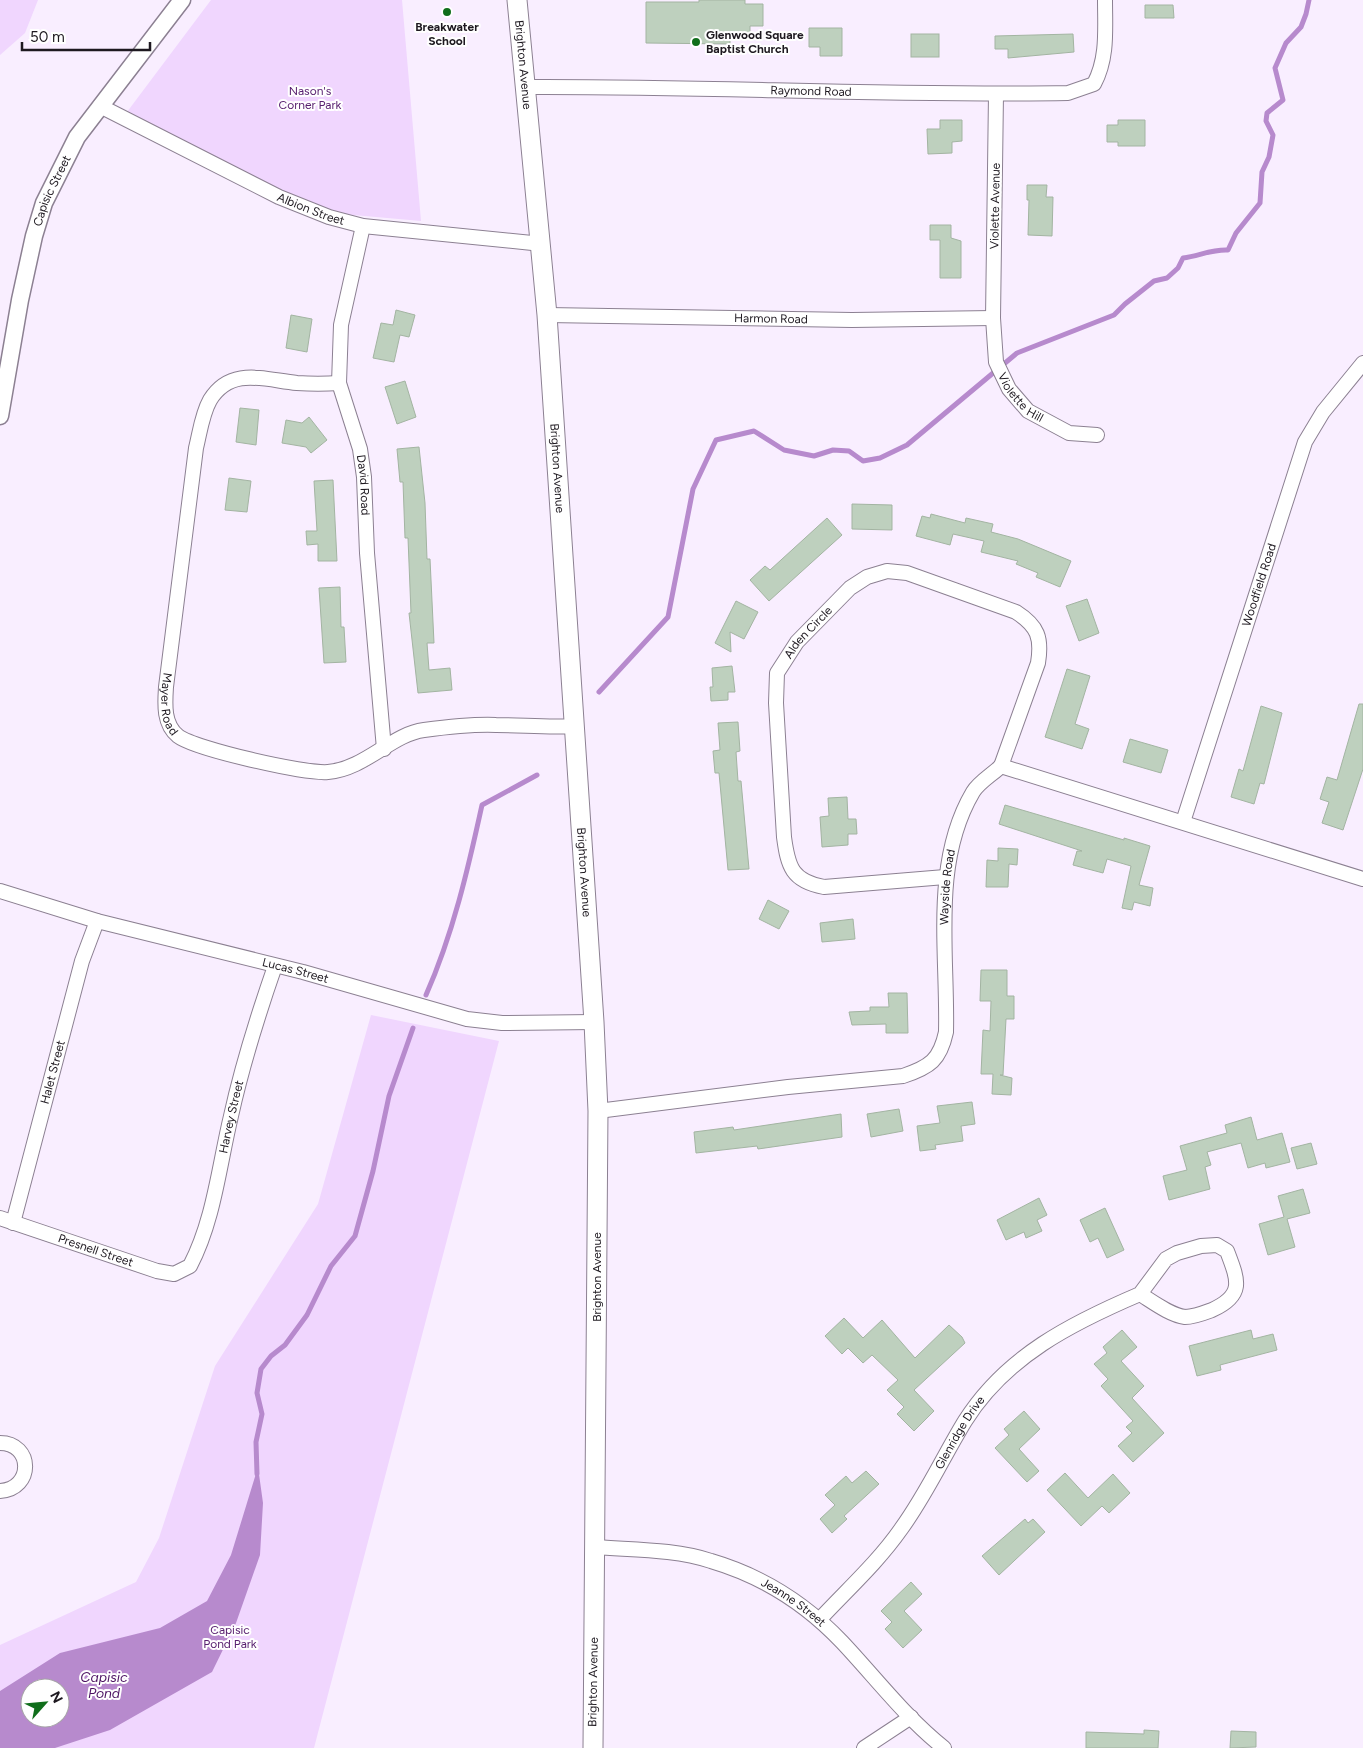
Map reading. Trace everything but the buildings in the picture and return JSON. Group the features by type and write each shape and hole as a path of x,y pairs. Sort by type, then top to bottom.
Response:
{"main road":[{"name":"Brighton Avenue","path":"517,0 548,315 576,726 598,1111 593,1748"}],"street":[{"name":"Capisic Street","path":"0,416 20,300 43,208 77,137 182,0"},
{"name":"Raymond Road","path":"526,87 653,86 877,94 1068,93 1094,84 1101,71 1105,50 1105,0"},
{"name":"Violette Avenue","path":"993,318 996,94"},
{"name":"Albion Street","path":"100,106 280,197 329,217 363,226 542,244"},
{"name":"David Road","path":"363,226 342,325 340,384 360,449 364,477 367,553 384,748"},
{"name":"Harmon Road","path":"548,315 852,320 993,318"},
{"name":"Violette Hill","path":"993,318 996,362 1009,389 1023,406 1042,419 1069,433 1097,435"},
{"name":"Woodfield Road","path":"1183,822 1305,442 1323,412 1363,363"},
{"name":"Mayer Road","path":"340,384 295,383 263,376 243,377 223,385 210,400 203,416 196,448 165,704 167,721 177,735 185,740 290,769 329,772 368,759 404,736 422,730 495,725 546,728 576,726"},
{"name":"Alden Circle","path":"945,877 824,887 805,884 794,871 787,857 784,837 776,712 777,673 797,642 850,588 868,577 887,571 907,573 1016,612 1029,620 1038,633 1040,648 1038,663 1001,766"},
{"path":"1001,766 1363,879"},
{"name":"Wayside Road","path":"598,1111 788,1087 904,1076 921,1070 933,1062 943,1048 946,1032 945,877 961,818 974,790 1001,766"},
{"name":"Lucas Street","path":"0,891 97,922 303,972 467,1019 502,1023 594,1022"},
{"name":"Halet Street","path":"6,1221 82,961 97,922"},
{"name":"Harvey Street","path":"190,1266 206,1229 231,1114 261,1007 275,966"},
{"name":"Presnell Street","path":"6,1221 157,1271 174,1274 190,1266"},
{"name":"Glenridge Drive","path":"820,1619 876,1560 900,1531 920,1501 965,1420 1002,1376 1024,1356 1048,1338 1085,1318 1140,1294 1166,1259 1187,1249 1217,1245 1227,1251 1237,1286 1232,1298 1223,1304 1198,1315 1185,1317 1140,1294"},
{"path":"0,1443 13,1446 20,1451 26,1465 25,1473 16,1486 0,1491"},
{"name":"Jeanne Street","path":"595,1547 678,1554 710,1560 767,1584 795,1600 820,1619 910,1717 944,1748"},
{"path":"864,1748 910,1717"}],"green space":[{"path":"0,0 38,0 25,33 0,55"},
{"name":"Nason's Corner Park","path":"211,0 402,0 421,221 342,214 311,205 274,191 127,112"},
{"name":"Capisic Pond Park","path":"371,1015 499,1041 314,1748 0,1748 0,1645 136,1582 159,1538 215,1366 318,1204"}],"water":[{"name":"Capisic Pond","path":"258,1467 263,1503 260,1555 236,1623 212,1672 110,1730 55,1748 0,1748 0,1691 20,1678 20,1728 70,1728 70,1678 21,1678 60,1653 160,1628 207,1601 231,1555"}],"waterway":[{"path":"599,692 668,617 693,489 716,440 754,431 784,450 814,456 833,450 849,451 863,461 880,458 907,445 1017,353 1114,315 1154,281 1167,278 1178,268 1183,258 1228,250 1236,233 1260,203 1262,172 1269,157 1273,135 1266,121 1267,113 1283,100 1275,68 1286,43 1301,27 1309,0"},
{"path":"426,995 452,925 482,805 537,775"},
{"path":"257,1474 256,1442 262,1414 257,1393 261,1369 271,1356 285,1345 307,1315 331,1266 355,1236 373,1171 389,1096 413,1028"}],"place":[{"name":"Breakwater School","path":"447,12"},
{"name":"Glenwood Square Baptist Church","path":"696,42"}]}
